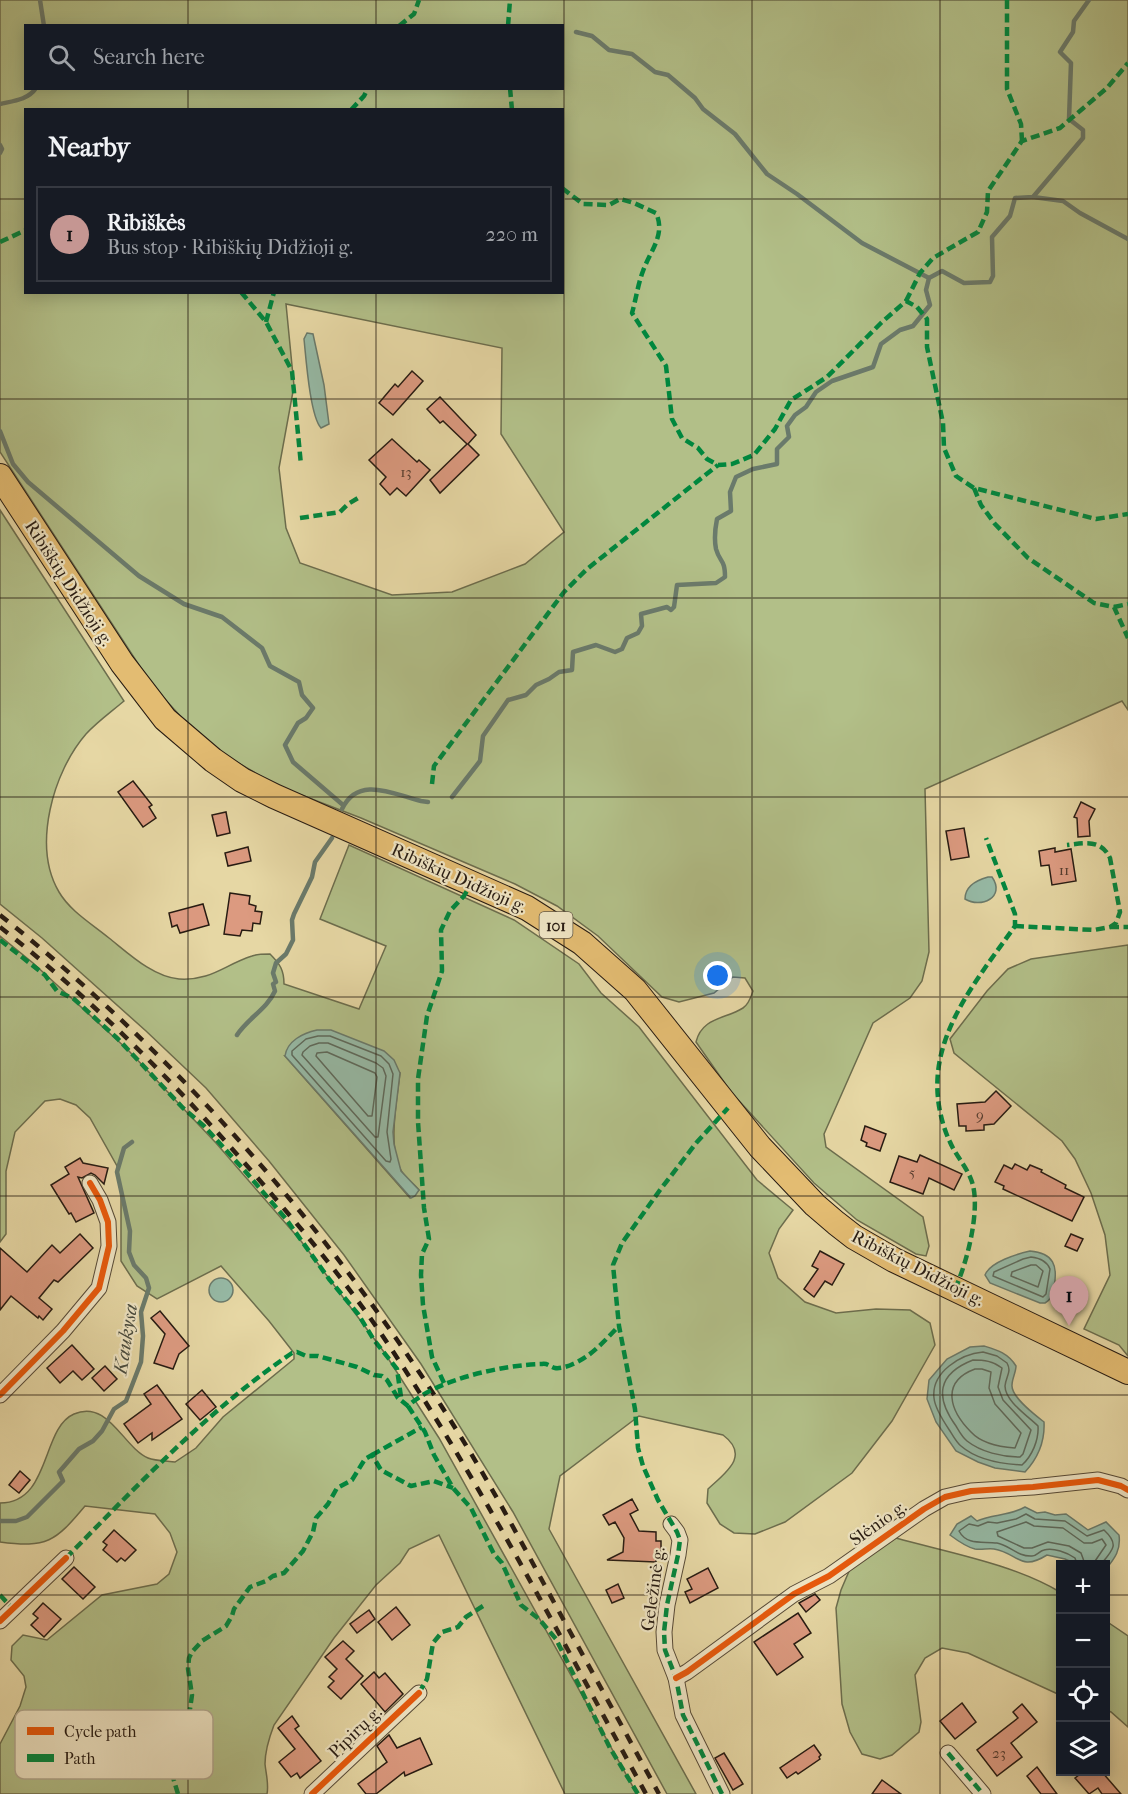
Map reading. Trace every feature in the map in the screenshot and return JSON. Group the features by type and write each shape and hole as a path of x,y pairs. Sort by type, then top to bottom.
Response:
{"main road":[{"name":"Ribiškių Didžioji g.","path":"0,476 122,663 165,719 197,748 242,780 274,796 481,886 527,908 564,930 610,966 635,990 728,1108 786,1176 814,1205 845,1230 894,1260 1128,1372"}],"street":[{"path":"0,1395 63,1331 99,1288 109,1246 108,1222 100,1200 90,1183"},
{"name":"Slėnio g.","path":"675,1678 687,1672 794,1594 829,1576 924,1509 945,1497 971,1491 1033,1488 1098,1480 1128,1490"},
{"name":"Geležinė g.","path":"671,1524 677,1532 679,1548 667,1605 665,1650 675,1678 683,1715 722,1794"},
{"path":"0,1621 66,1558"},
{"name":"Pipirų g.","path":"312,1794 419,1693"},
{"path":"948,1753 983,1794"}],"green space":[{"path":"0,0 1128,0 1128,710 1122,701 925,789 929,952 922,981 910,998 873,1023 824,1134 826,1147 923,1217 929,1246 926,1256 916,1254 857,1220 814,1183 731,1092 696,1042 703,1028 709,1023 736,1012 747,1004 753,991 745,978 733,977 714,993 679,1002 662,997 598,936 557,906 515,884 361,818 278,786 228,757 193,730 152,685 0,452","holes":["286,304 502,348 501,434 564,532 525,564 452,592 392,595 300,563 286,528 279,468 294,386"]},
{"path":"0,510 124,701 99,721 74,750 64,768 50,810 47,853 51,874 59,892 75,911 141,963 160,974 179,979 200,978 254,955 270,954 281,968 284,984 359,1009 386,946 320,919 349,845 514,920 579,964 601,993 639,1027 757,1180 793,1210 779,1229 769,1253 778,1278 805,1302 836,1313 876,1309 910,1310 930,1323 935,1345 892,1421 852,1473 785,1522 755,1534 734,1533 720,1524 707,1503 708,1489 732,1464 735,1450 731,1443 723,1435 639,1416 560,1476 549,1529 696,1794 667,1794 513,1512 421,1364 344,1255 269,1161 206,1088 42,938 0,904","holes":["285,1056 400,1073 394,1124 395,1151 402,1172 419,1190 410,1198"]},
{"path":"0,936 128,1050 216,1143 301,1241 384,1352 439,1438 637,1794 565,1794 439,1535 409,1549 400,1563 376,1585 334,1638 274,1725 265,1759 267,1794 0,1794 0,1744 15,1716 15,1779 213,1779 213,1710 18,1710 26,1687 24,1676 11,1660 12,1646 23,1635 47,1640 102,1595 157,1584 169,1574 177,1552 170,1533 155,1514 85,1506 66,1528 49,1540 29,1544 0,1542 0,1503 16,1500 28,1491 37,1479 63,1422 74,1414 86,1411 96,1413 106,1418 139,1452 148,1458 175,1462 196,1448 223,1417 294,1359 294,1353 221,1266 157,1299 137,1286 121,1261 121,1195 117,1166 90,1118 76,1105 60,1099 45,1101 15,1132 6,1171 6,1234 0,1242"},
{"path":"1128,945 1128,1356 1119,1345 1084,1329 1110,1275 1105,1235 1091,1193 1075,1159 1062,1141 954,1053 950,1039 987,991 1008,969 1031,959"},
{"path":"896,1538 1002,1567 1056,1590 1056,1693 968,1653 942,1648 925,1658 915,1675 921,1722 919,1732 892,1755 880,1759 862,1754 850,1732 842,1704 836,1608 850,1569"},
{"path":"1110,1624 1128,1636 1128,1727 1111,1712"}],"water":[{"path":"307,333 313,334 324,385 329,424 321,428 314,412 309,386 304,339"},
{"path":"992,877 996,884 994,895 990,899 978,903 965,899 969,887"},
{"path":"317,1030 331,1030 384,1051 394,1060 400,1073 393,1132 394,1144 401,1171 419,1190 415,1196 411,1198 285,1056 289,1046 296,1038"},
{"path":"1030,1251 1038,1252 1049,1258 1054,1267 1053,1292 1045,1303 990,1283 985,1275 998,1262"},
{"path":"221,1278 229,1282 233,1290 229,1298 221,1302 213,1298 209,1290 213,1282"},
{"path":"984,1346 1002,1353 1013,1362 1016,1366 1012,1385 1015,1395 1044,1422 1040,1449 1025,1472 995,1468 956,1451 936,1422 927,1399 929,1380 947,1359 970,1347"},
{"path":"1025,1507 1037,1513 1066,1514 1088,1530 1106,1522 1119,1535 1115,1557 1110,1564 1110,1560 1067,1560 1047,1555 1038,1560 1025,1562 1002,1551 972,1548 950,1535 957,1524 971,1516 977,1521"}],"building":[{"path":"412,371 423,381 393,415 379,403 395,384 398,387"},
{"path":"440,397 476,435 468,444 479,455 440,493 430,480 467,444 443,421 440,423 427,409"},
{"path":"392,439 417,462 419,460 430,470 406,496 397,488 390,495 380,484 386,477 369,460"},
{"path":"133,781 152,805 149,807 156,818 143,827 118,792"},
{"path":"1081,802 1095,809 1089,821 1090,836 1078,837 1077,818 1074,817"},
{"path":"226,812 230,833 217,836 212,815"},
{"path":"964,828 969,857 951,860 946,831"},
{"path":"248,847 251,861 228,866 225,853"},
{"path":"1055,848 1055,852 1071,849 1076,881 1052,885 1049,865 1041,866 1039,851"},
{"path":"230,893 250,896 249,904 256,906 255,911 262,912 260,924 253,923 252,931 242,930 240,936 224,934"},
{"path":"203,904 209,925 180,933 177,925 172,927 169,913"},
{"path":"996,1091 1011,1106 994,1124 984,1125 984,1130 966,1131 966,1126 959,1126 957,1104 985,1102"},
{"path":"865,1126 886,1134 880,1151 866,1146 867,1143 861,1140"},
{"path":"920,1155 962,1174 954,1190 929,1178 923,1194 890,1182 899,1156 917,1162"},
{"path":"80,1158 83,1163 108,1168 104,1184 91,1173 82,1178 78,1177 94,1213 76,1222 51,1185 69,1174 65,1167"},
{"path":"1015,1164 1027,1170 1030,1165 1042,1170 1041,1172 1066,1185 1065,1188 1084,1197 1072,1221 1003,1189 1004,1186 995,1182 1004,1165 1012,1169"},
{"path":"80,1234 93,1248 58,1282 54,1280 39,1298 52,1309 43,1320 11,1296 0,1310 0,1248 27,1272 52,1245 60,1253"},
{"path":"1071,1234 1083,1239 1077,1251 1065,1246"},
{"path":"820,1251 844,1264 832,1285 825,1281 814,1297 804,1289 818,1269 812,1266"},
{"path":"160,1311 189,1346 179,1354 173,1369 154,1363 165,1334 151,1318"},
{"path":"72,1345 94,1369 82,1380 73,1371 60,1383 47,1368"},
{"path":"105,1366 117,1379 104,1391 92,1378"},
{"path":"157,1385 182,1419 152,1440 152,1433 138,1443 124,1424 151,1404 144,1394"},
{"path":"202,1390 216,1407 200,1420 186,1404"},
{"path":"20,1471 30,1480 19,1493 9,1485"},
{"path":"632,1499 638,1510 630,1514 639,1531 656,1532 656,1541 661,1541 661,1559 656,1559 656,1562 607,1560 623,1552 624,1538 615,1522 609,1525 603,1515"},
{"path":"114,1530 136,1550 125,1561 121,1558 117,1562 103,1550 107,1545 103,1542"},
{"path":"74,1567 95,1587 83,1599 62,1579"},
{"path":"708,1568 718,1588 690,1603 685,1592 692,1589 687,1579"},
{"path":"618,1584 624,1598 612,1603 606,1590"},
{"path":"815,1594 820,1600 806,1612 799,1603"},
{"path":"43,1603 61,1619 44,1637 31,1625 38,1618 33,1614"},
{"path":"396,1607 410,1625 392,1640 378,1622"},
{"path":"369,1610 375,1619 357,1633 350,1624"},
{"path":"798,1613 811,1633 794,1644 803,1657 777,1675 754,1642"},
{"path":"343,1641 354,1651 346,1659 363,1676 341,1699 328,1687 334,1681 329,1677 337,1669 325,1657"},
{"path":"374,1672 379,1678 385,1673 403,1694 385,1712 361,1684"},
{"path":"962,1703 976,1722 955,1739 940,1721"},
{"path":"1022,1704 1037,1722 1011,1743 1022,1757 997,1776 977,1750 1018,1718 1013,1712"},
{"path":"292,1716 299,1726 295,1729 321,1761 300,1778 297,1773 291,1777 279,1762 295,1749 278,1728"},
{"path":"389,1735 397,1748 420,1738 432,1764 405,1776 404,1772 376,1794 366,1794 358,1784 387,1762 377,1746"},
{"path":"814,1745 821,1755 820,1759 798,1774 796,1772 787,1778 780,1768"},
{"path":"724,1753 743,1784 733,1790 715,1758"},
{"path":"1037,1767 1057,1794 1041,1794 1027,1776"},
{"path":"1078,1776 1105,1776 1121,1794 1102,1794 1098,1788 1089,1794 1075,1778"},
{"path":"882,1780 901,1794 872,1794"}],"waterway":[{"path":"40,0 44,24"},
{"name":"Kaukysa","path":"452,797 480,761 483,736 508,700 526,695 536,685 559,672 572,670 573,652 596,645 615,652 622,649 627,638 638,633 642,626 641,614 667,607 671,610 674,607 677,585 716,583 725,577 723,564 716,549 715,530 717,519 731,511 730,492 736,477 753,469 777,464 777,449 789,437 787,426 795,415 806,407 816,392 832,381 873,367 881,344 900,330 913,326 930,305 926,290 929,278 942,271 964,283 990,282 993,276 992,237 1010,216 1015,198 1033,197 1083,138 1083,130 1069,119 1071,63 1060,52 1073,32 1074,21 1089,0"},
{"path":"576,32 592,36 609,50 632,54 655,72 668,75 695,98 703,109 735,134 767,174 862,243 929,278"},
{"path":"0,104 25,98 34,90"},
{"path":"0,145 2,149 0,153"},
{"path":"1033,197 1063,201 1128,239"},
{"path":"0,431 13,464 28,482 139,576 184,604 222,617 262,648 270,666 299,682 302,695 313,708 306,718 298,723 285,745 293,762 343,805"},
{"name":"Kaukysa","path":"342,809 357,792 367,790 388,791 428,802"},
{"name":"Kaukysa","path":"237,1035 275,991 273,984 276,982 273,973 276,963 286,954 293,940 294,914 312,877 315,862 332,838"},
{"name":"Kaukysa","path":"0,1521 16,1521 27,1517 63,1481 59,1472 79,1449 93,1441 102,1431 114,1409 126,1401 141,1362 143,1336 141,1312 149,1288 146,1278 134,1265 129,1252 130,1231 117,1172 124,1148 132,1142"}],"railway":[{"path":"0,915 131,1029 193,1091 308,1221 361,1290 412,1361 481,1471 659,1794"},
{"path":"0,927 70,986 170,1081 279,1203 360,1304 459,1456 646,1794"}],"marked path":[{"path":"402,24 414,14 419,0"},
{"path":"508,24 510,0"},
{"path":"1007,0 1007,89 1021,124 1022,141"},
{"path":"906,301 920,273 933,258 978,232 987,212 988,191 1022,141 1060,128 1107,88 1128,63"},
{"path":"353,108 367,90"},
{"path":"510,90 512,108"},
{"path":"564,190 583,204 609,205 620,199 656,213 659,221 658,236 641,276 632,313 666,366 672,419 682,438 698,448 707,459 718,465 732,464 754,455 775,429 791,400 827,377 906,301 917,307 927,319 927,347 943,423 944,448 956,476 974,488 1096,519 1128,514"},
{"path":"0,242 24,231"},
{"path":"243,294 266,322 292,371 301,465"},
{"path":"266,322 273,294"},
{"path":"432,784 434,766 564,592 587,569 718,465"},
{"path":"974,488 981,505 995,524 1028,558 1094,603 1114,607 1128,638"},
{"path":"300,518 340,512 358,498"},
{"path":"1114,607 1128,604"},
{"path":"955,1289 964,1265 974,1221 974,1193 970,1177 952,1147 944,1126 939,1103 938,1074 942,1050 961,1006 973,985 1015,926 1015,914 986,838"},
{"path":"1015,926 1094,930 1110,927 1116,923 1120,912 1110,858 1097,845 1067,845"},
{"path":"444,1383 432,1357 423,1305 422,1254 429,1239 424,1208 418,1122 418,1079 427,1016 442,971 441,930 450,911 464,896 472,882"},
{"path":"1110,927 1128,927"},
{"path":"0,940 45,975 57,991 74,999 118,1039 245,1171 286,1219 397,1369 401,1397"},
{"path":"722,1794 683,1715 676,1678 665,1650 667,1605 680,1540 658,1500 638,1448 635,1409 619,1326 613,1265 622,1243 660,1190 697,1142 728,1108"},
{"path":"66,1558 202,1424 261,1375 292,1353 318,1356 382,1376 398,1398 408,1406 420,1396 436,1388 471,1375 526,1365 544,1364 553,1368 569,1366 592,1352 619,1326"},
{"path":"408,1406 425,1432 434,1455 453,1488 471,1508 494,1554 502,1563 521,1605 539,1619 556,1639 610,1748 638,1794"},
{"path":"372,1455 422,1427"},
{"path":"190,1710 192,1695 188,1669 192,1652 202,1641 226,1626 234,1609 250,1587 284,1573 303,1551 313,1532 316,1518 328,1504 337,1488 352,1480 365,1459 372,1455 381,1470 411,1486 434,1481 453,1488"},
{"path":"0,1595 13,1609"},
{"path":"419,1693 427,1679 433,1643 442,1632 458,1627 466,1617 483,1606"},
{"path":"948,1753 983,1794"},
{"path":"174,1779 178,1794"}],"cycle path":[{"path":"0,1395 63,1331 99,1288 109,1246 108,1222 100,1200 90,1183"},
{"path":"676,1678 794,1594 829,1576 924,1509 945,1497 971,1491 1098,1480 1128,1490"},
{"path":"0,1621 66,1558"},
{"path":"312,1794 419,1693"}],"place":[{"name":"Ribiškės","path":"1069,1326"}]}
